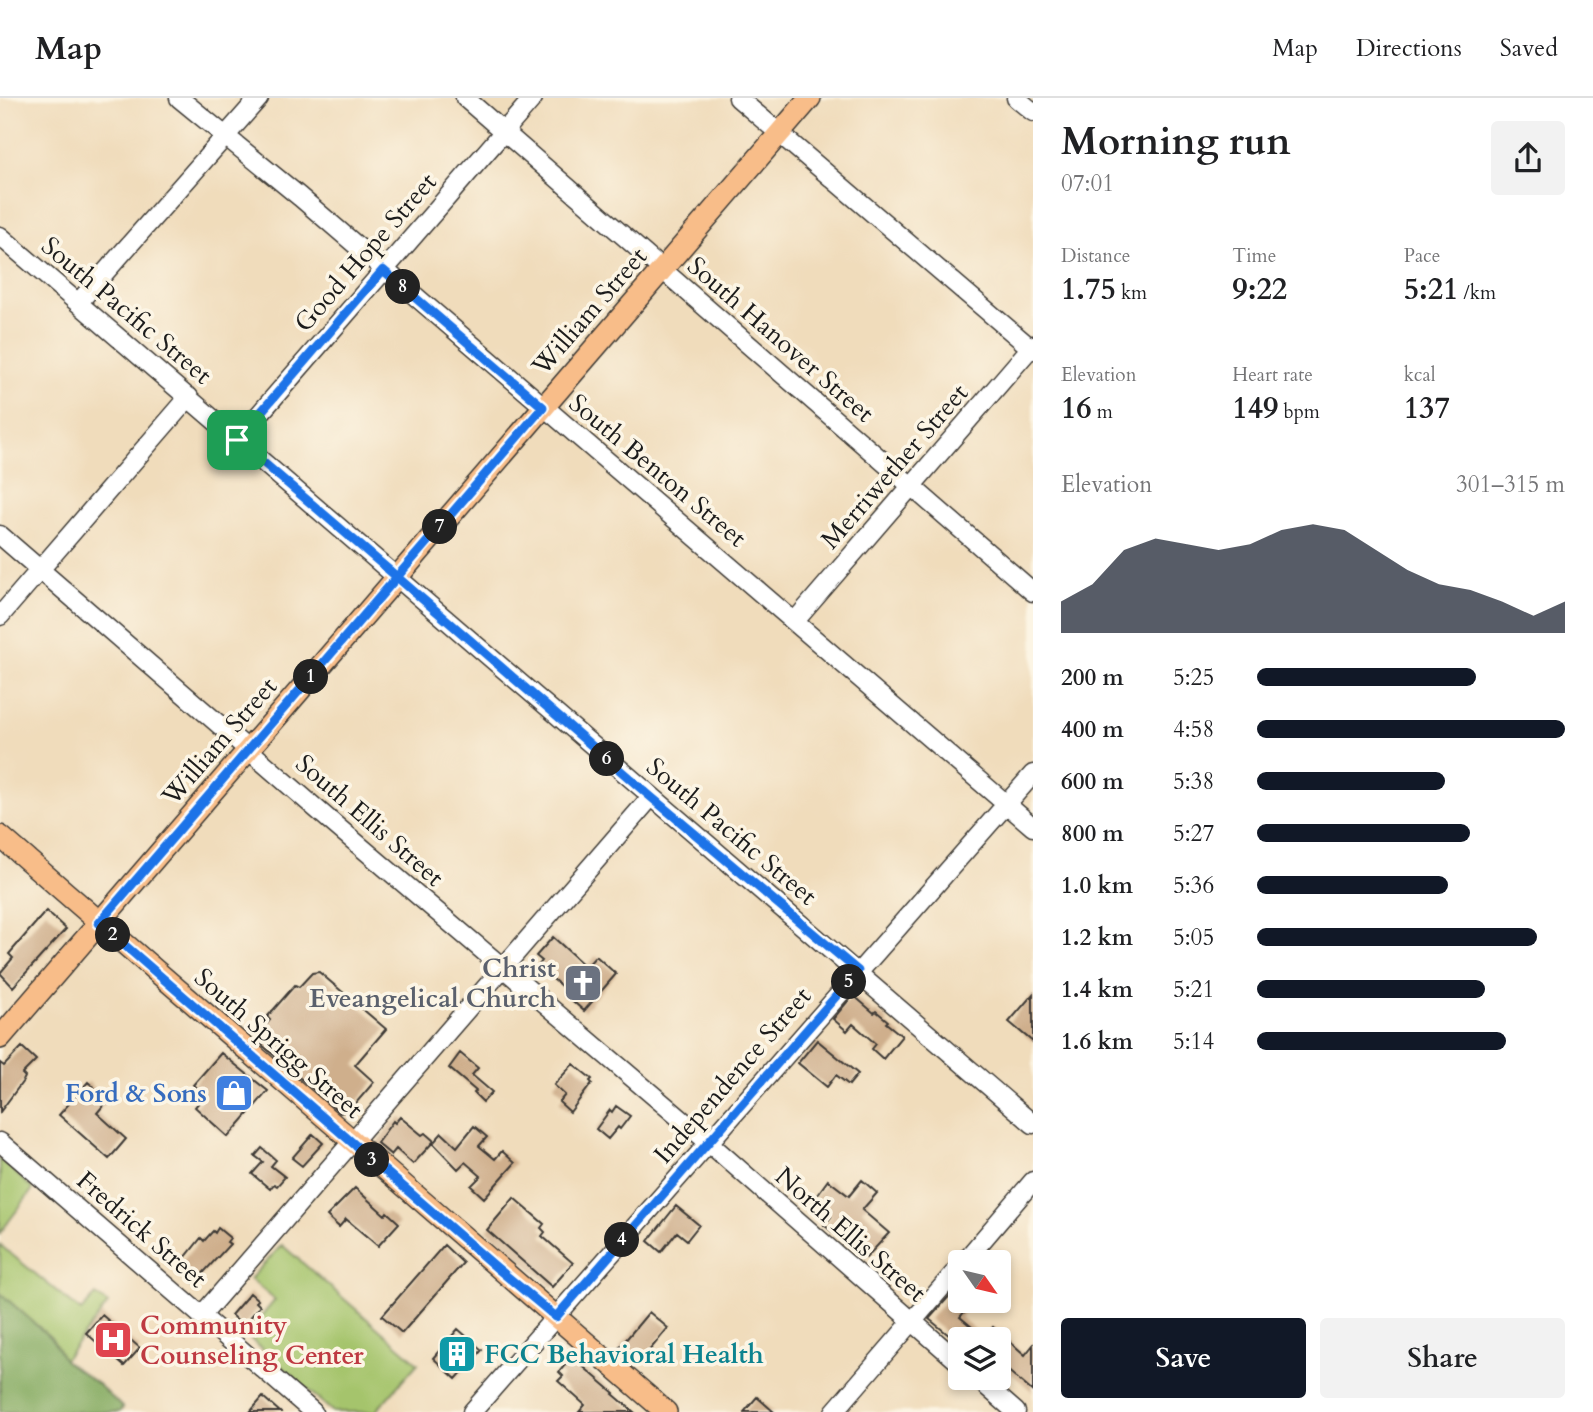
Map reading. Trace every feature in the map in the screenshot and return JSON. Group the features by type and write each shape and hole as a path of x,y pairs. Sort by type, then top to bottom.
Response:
{"main road":[{"name":"William Street","path":"0,1038 810,98"},
{"name":"South Sprigg Street","path":"0,836 666,1412"}],"street":[{"name":"South Benton Street","path":"179,98 300,197 1033,827"},
{"path":"78,303 259,98"},
{"name":"South Hanover Street","path":"465,98 1033,592"},
{"name":"Good Hope Street","path":"237,440 533,98"},
{"path":"738,98 1032,348"},
{"path":"1016,98 1033,112"},
{"name":"South Pacific Street","path":"0,236 1033,1124"},
{"name":"Merriwether Street","path":"794,621 1032,348"},
{"path":"0,616 189,397"},
{"name":"South Ellis Street","path":"0,535 708,1142"},
{"name":"Independence Street","path":"472,1412 1033,774"},
{"path":"202,1315 651,797"},
{"name":"Fredrick Street","path":"0,1142 313,1412"},
{"name":"North Ellis Street","path":"708,1142 948,1353"},
{"path":"974,1250 1033,1181"},
{"path":"834,1412 948,1280"},
{"path":"991,1390 1016,1412"}],"green space":[{"path":"0,1159 33,1189 0,1233"},
{"path":"0,1245 81,1311 96,1295 108,1304 64,1360 52,1339 0,1293"},
{"path":"282,1245 418,1363 375,1412 333,1412 246,1335 275,1300 250,1279"},
{"path":"0,1293 52,1339 64,1360 99,1385 123,1408 119,1412 0,1412"}],"building":[{"path":"46,911 66,929 13,987 0,973 13,958 9,954"},
{"name":"Christ Eveangelical Church","path":"553,937 586,967 596,956 616,974 584,1011 566,995 569,993 538,966 542,961 536,956"},
{"path":"319,972 386,1029 355,1065 374,1082 350,1110 340,1113 261,1044 259,1032 270,1020 267,1017 295,985 299,987 312,973"},
{"path":"1033,994 1033,1042 1009,1022"},
{"path":"853,995 888,1021 886,1023 902,1036 883,1059 872,1049 876,1044 853,1024 847,1031 833,1019"},
{"path":"817,1040 858,1074 849,1085 836,1075 827,1087 798,1063"},
{"path":"22,1047 36,1060 22,1074 25,1077 23,1081 0,1112 0,1063 4,1066"},
{"name":"Ford & Sons","path":"221,1053 268,1091 228,1137 195,1107 205,1095 193,1085"},
{"path":"460,1053 478,1068 472,1075 492,1092 483,1102 474,1093 476,1091 449,1068"},
{"path":"573,1064 592,1079 592,1083 570,1112 559,1102 565,1095 554,1085"},
{"path":"88,1082 108,1100 97,1113 126,1139 109,1159 59,1115"},
{"path":"616,1106 630,1116 608,1139 596,1129"},
{"path":"400,1117 434,1141 413,1164 396,1149 391,1155 377,1143 393,1121 395,1123"},
{"path":"474,1126 487,1137 479,1146 495,1159 502,1151 515,1163 484,1198 471,1186 481,1176 465,1162 458,1169 433,1143 442,1133 457,1147"},
{"path":"313,1134 323,1143 302,1166 292,1158"},
{"path":"262,1148 276,1160 271,1166 285,1177 270,1189 252,1174 263,1162 255,1156"},
{"path":"828,1180 849,1196 862,1180 877,1193 862,1210 889,1233 866,1258 824,1225 831,1217 812,1202"},
{"path":"355,1188 385,1215 387,1212 399,1223 378,1246 346,1219 339,1227 327,1216"},
{"path":"514,1198 544,1224 541,1228 545,1232 542,1236 573,1263 552,1287 487,1230"},
{"path":"676,1206 699,1225 687,1240 677,1232 661,1252 648,1241"},
{"path":"218,1228 230,1238 227,1242 230,1244 194,1283 177,1268 201,1238 204,1241"},
{"path":"444,1245 463,1263 402,1333 382,1316"},
{"path":"250,1293 260,1306 243,1326 231,1315"},
{"path":"948,1298 948,1313 963,1313 960,1317 972,1327 948,1327 948,1334 929,1319"},
{"path":"649,1312 668,1328 638,1364 619,1348"},
{"name":"Community Counseling Center","path":"102,1315 140,1348 124,1366 86,1333"},
{"name":"FCC Behavioral Health","path":"458,1329 482,1350 456,1379 433,1358"},
{"path":"1011,1343 1025,1355 1033,1345 1033,1392 1011,1373"},
{"path":"572,1357 634,1412 579,1412 585,1405 558,1381 563,1376 559,1372"},
{"path":"263,1397 280,1412 250,1412"},
{"path":"757,1397 774,1412 744,1412"}],"place":[{"name":"Christ Eveangelical Church","path":"583,983"},
{"name":"Ford & Sons","path":"234,1093"},
{"name":"Community Counseling Center","path":"113,1340"},
{"name":"FCC Behavioral Health","path":"457,1354"}],"route":[{"path":"237,440 383,270 462,337 543,407 397,577 651,797 858,971 556,1317 99,923 397,577 237,440"}]}
